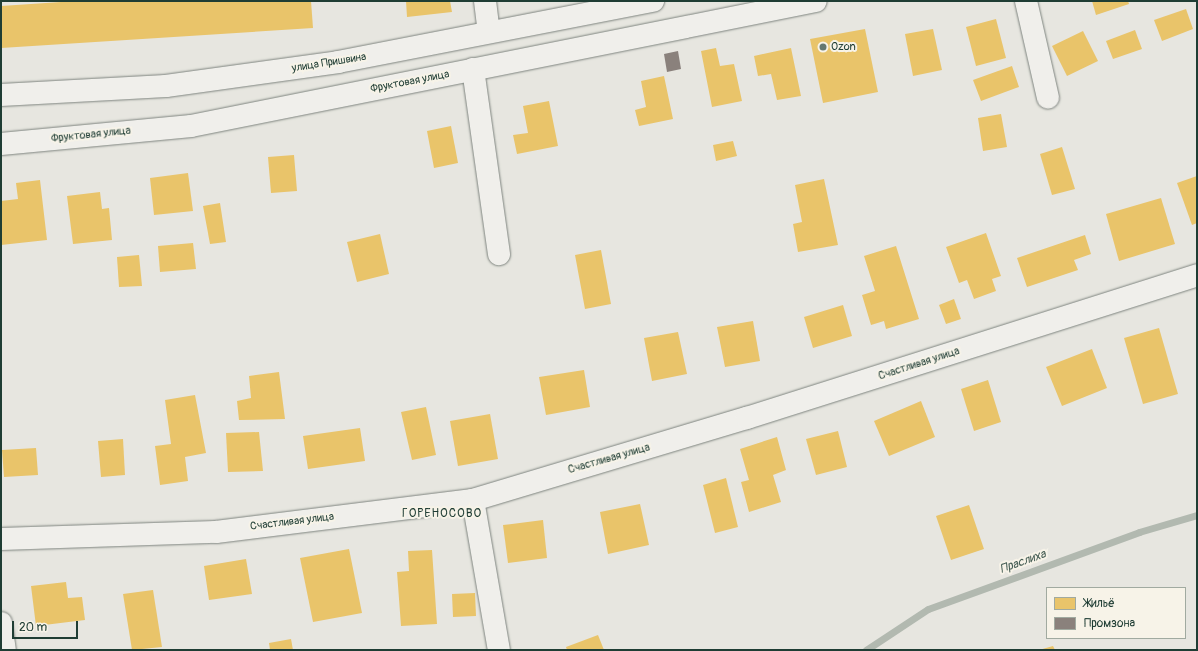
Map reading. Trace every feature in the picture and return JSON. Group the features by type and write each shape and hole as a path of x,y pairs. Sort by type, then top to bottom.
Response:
{"street":[{"path":"485,1 489,32"},
{"name":"улица Пришвина","path":"1,95 166,86 338,62 654,1"},
{"name":"Фруктовая улица","path":"1,144 191,126 816,1"},
{"path":"1026,1 1048,98"},
{"path":"473,69 500,254"},
{"name":"Счастливая улица","path":"1,539 216,532 472,500 747,418 1197,275"},
{"path":"472,500 498,650"},
{"path":"1,623 5,650"}],"building: Жильё":[{"path":"76,1 311,1 313,28 1,48 1,6"},
{"path":"406,1 450,1 452,12 407,17"},
{"path":"1092,1 1128,1 1129,4 1096,15"},
{"path":"1186,9 1193,29 1162,41 1154,20"},
{"path":"996,19 1006,58 976,66 966,27"},
{"path":"865,29 878,92 823,103 810,39"},
{"path":"933,29 942,70 913,76 905,34"},
{"path":"1135,30 1142,49 1113,59 1106,41"},
{"path":"1083,31 1098,61 1067,76 1052,46"},
{"path":"716,48 720,66 734,64 742,101 712,107 701,51"},
{"path":"791,48 801,96 777,100 771,74 758,76 754,56"},
{"path":"1012,66 1019,87 981,101 973,80"},
{"path":"664,76 673,119 639,126 635,110 646,107 641,81"},
{"path":"549,101 558,146 517,154 513,135 528,133 523,106"},
{"path":"1001,114 1007,147 983,151 978,118"},
{"path":"451,126 458,163 434,168 427,131"},
{"path":"733,141 737,156 716,161 713,145"},
{"path":"1062,147 1075,189 1052,195 1040,154"},
{"path":"294,155 297,191 271,193 268,157"},
{"path":"188,173 193,211 154,215 150,178"},
{"path":"1197,176 1197,223 1192,225 1177,183"},
{"path":"824,179 838,245 798,252 793,224 802,222 795,185"},
{"path":"40,180 47,240 1,245 1,201 18,199 16,183"},
{"path":"100,192 102,209 109,208 112,240 73,244 67,196"},
{"path":"1161,198 1175,244 1119,261 1106,214"},
{"path":"220,203 226,242 210,244 203,206"},
{"path":"986,233 1001,276 992,279 996,291 974,299 967,280 959,283 946,247"},
{"path":"380,234 389,274 357,282 347,242"},
{"path":"1085,235 1091,254 1074,260 1078,270 1027,287 1017,258"},
{"path":"193,243 196,269 160,272 158,246"},
{"path":"896,246 919,319 886,329 884,321 871,325 862,295 875,291 864,256"},
{"path":"601,250 611,304 585,309 575,255"},
{"path":"139,255 142,286 119,287 117,257"},
{"path":"954,299 961,319 946,324 939,305"},
{"path":"843,305 852,336 813,348 804,317"},
{"path":"753,321 760,361 725,367 717,327"},
{"path":"1159,328 1178,394 1143,404 1124,338"},
{"path":"678,332 687,374 652,381 644,338"},
{"path":"1092,349 1107,388 1062,406 1046,367"},
{"path":"584,370 590,407 546,415 539,377"},
{"path":"279,372 285,419 239,420 237,401 251,398 249,376"},
{"path":"988,380 1001,422 974,431 961,389"},
{"path":"195,395 206,453 185,457 188,481 160,485 155,446 171,444 165,400"},
{"path":"921,401 935,437 889,456 874,421"},
{"path":"426,407 436,455 412,460 401,412"},
{"path":"490,414 498,459 458,466 450,421"},
{"path":"360,428 365,461 308,469 303,436"},
{"path":"838,431 847,467 816,475 806,439"},
{"path":"259,432 263,471 228,472 226,433"},
{"path":"777,437 786,470 773,475 781,502 749,512 741,482 749,480 740,449"},
{"path":"123,439 125,475 101,477 98,441"},
{"path":"36,448 38,475 4,477 2,450"},
{"path":"726,478 738,527 715,533 703,485"},
{"path":"640,504 649,545 608,554 600,512"},
{"path":"969,505 984,549 951,560 936,516"},
{"path":"543,520 547,558 508,563 503,525"},
{"path":"349,549 362,613 313,622 300,558"},
{"path":"432,550 437,624 401,626 397,572 409,571 408,551"},
{"path":"246,559 252,594 209,600 204,566"},
{"path":"66,582 68,598 82,597 85,620 36,626 31,586"},
{"path":"153,590 162,647 132,650 123,594"},
{"path":"475,593 476,616 453,617 452,594"},
{"path":"598,635 604,650 567,650 566,647"},
{"path":"291,639 293,650 270,650 269,643"},
{"path":"1053,646 1055,650 1039,650"}],"building: Промзона":[{"path":"678,51 681,69 667,72 664,54"}],"waterway":[{"name":"Праслиха","path":"866,650 928,609 1139,532 1197,515"}],"place":[{"name":"Ozon","path":"823,47"}],"district":[{"name":"ГОРЕНОСОВО","path":"442,514"}]}
